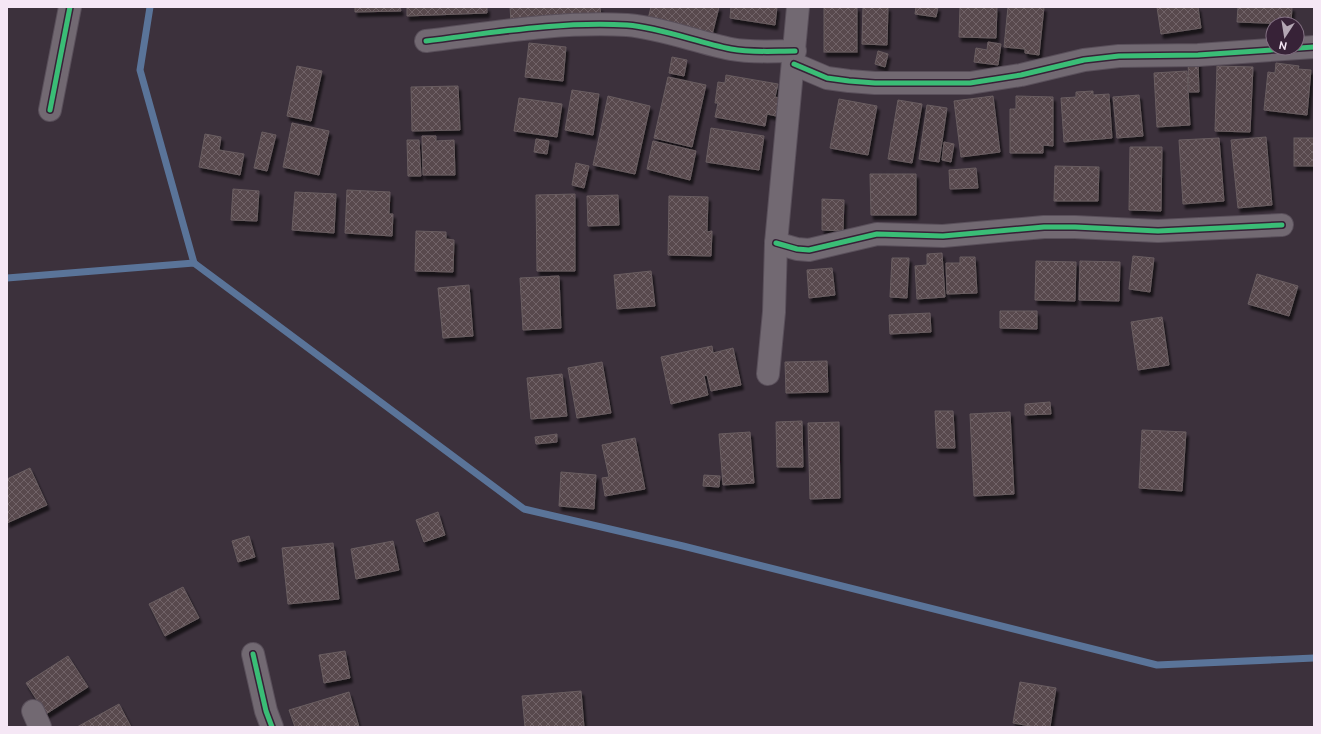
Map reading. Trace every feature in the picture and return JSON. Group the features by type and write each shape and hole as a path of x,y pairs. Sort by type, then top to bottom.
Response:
{"street":[{"path":"50,110 70,7"},
{"path":"768,374 774,312 776,243 798,7"},
{"path":"426,41 522,29 590,24 628,26 732,50 760,52 794,58 828,78 875,83 970,83 1021,75 1084,60 1198,55 1314,47"},
{"path":"776,243 797,249 809,250 877,234 943,236 1044,227 1158,231 1282,225"},
{"path":"253,654 266,711 272,727"}],"building":[{"path":"355,7 400,7 401,11 355,12"},
{"path":"407,7 487,7 487,13 407,16"},
{"path":"510,7 600,7 601,17 511,22"},
{"path":"651,7 719,7 712,35 648,19"},
{"path":"731,7 777,7 775,25 730,18"},
{"path":"824,7 857,7 857,52 824,52"},
{"path":"863,7 888,7 887,45 862,44"},
{"path":"916,7 938,7 936,17 915,14"},
{"path":"960,7 997,7 996,38 959,37"},
{"path":"1008,7 1044,7 1039,55 1025,53 1025,49 1004,47"},
{"path":"1157,7 1198,7 1201,28 1161,34"},
{"path":"1238,7 1292,7 1291,16 1265,16 1265,23 1237,22"},
{"path":"988,42 1001,44 998,65 974,62 976,48 987,50"},
{"path":"529,43 566,47 563,81 525,77"},
{"path":"878,51 888,54 885,67 875,64"},
{"path":"672,57 687,60 684,76 669,73"},
{"path":"1188,60 1198,60 1199,92 1189,92"},
{"path":"1276,63 1299,66 1298,69 1311,70 1307,115 1264,110 1268,72 1275,73"},
{"path":"297,66 322,71 311,121 287,116"},
{"path":"1217,66 1253,67 1250,132 1215,131"},
{"path":"1187,71 1190,125 1157,127 1154,73"},
{"path":"726,75 778,84 775,97 779,98 776,116 767,114 765,126 715,117 718,103 715,103 718,82 725,83"},
{"path":"668,77 706,85 692,147 654,138"},
{"path":"458,86 460,130 412,131 411,87"},
{"path":"572,90 599,94 593,135 565,130"},
{"path":"1093,91 1093,95 1109,94 1112,138 1064,142 1061,98 1076,97 1076,92"},
{"path":"1139,95 1143,136 1117,138 1113,97"},
{"path":"608,96 650,106 635,174 593,165"},
{"path":"993,96 1000,152 961,157 954,101"},
{"path":"1016,96 1053,97 1053,146 1043,145 1043,153 1010,153 1010,109 1016,109"},
{"path":"519,98 562,104 557,137 514,131"},
{"path":"839,99 877,106 868,155 830,148"},
{"path":"898,100 922,104 912,163 888,159"},
{"path":"927,105 947,108 939,162 919,159"},
{"path":"292,123 329,131 319,175 283,167"},
{"path":"711,128 764,136 759,170 706,162"},
{"path":"262,132 276,135 267,171 254,168"},
{"path":"205,134 221,137 219,150 244,154 240,175 199,167"},
{"path":"422,136 436,136 436,141 454,140 455,175 423,175"},
{"path":"1266,137 1272,205 1238,208 1231,140"},
{"path":"1219,138 1224,201 1183,204 1179,140"},
{"path":"1294,138 1314,138 1314,166 1294,166"},
{"path":"536,139 549,141 547,154 534,152"},
{"path":"407,140 419,140 421,176 408,176"},
{"path":"653,141 696,151 690,180 647,169"},
{"path":"944,142 954,144 951,162 942,160"},
{"path":"1130,147 1162,147 1161,211 1129,210"},
{"path":"576,163 589,166 584,188 572,185"},
{"path":"1055,166 1099,167 1098,201 1054,201"},
{"path":"976,168 978,188 950,189 949,170"},
{"path":"870,174 916,174 916,215 871,215"},
{"path":"233,189 259,191 257,221 231,220"},
{"path":"347,190 390,192 389,214 393,214 392,236 345,233"},
{"path":"295,192 336,194 334,233 292,230"},
{"path":"575,194 575,271 537,271 536,195"},
{"path":"618,195 619,225 588,226 587,196"},
{"path":"669,196 708,197 707,232 712,231 711,256 668,255"},
{"path":"822,199 844,200 843,231 822,230"},
{"path":"416,231 446,232 446,239 454,240 453,272 415,271"},
{"path":"942,253 945,297 917,299 915,266 927,265 927,254"},
{"path":"1133,256 1154,258 1150,292 1129,289"},
{"path":"960,257 975,257 977,293 947,294 946,263 960,263"},
{"path":"892,258 909,258 907,298 890,297"},
{"path":"1036,261 1076,262 1075,301 1035,300"},
{"path":"1080,261 1120,262 1119,301 1079,300"},
{"path":"832,268 835,295 809,298 807,270"},
{"path":"651,271 655,306 617,309 614,275"},
{"path":"1257,274 1298,286 1289,316 1248,304"},
{"path":"559,276 561,328 523,330 520,278"},
{"path":"469,285 473,336 443,338 438,288"},
{"path":"1000,311 1037,311 1037,329 1000,328"},
{"path":"930,313 931,332 890,334 889,315"},
{"path":"1162,317 1169,365 1138,370 1131,322"},
{"path":"712,346 713,353 733,348 741,385 711,391 707,375 704,376 708,395 671,404 661,357"},
{"path":"827,361 828,392 786,393 785,362"},
{"path":"602,362 611,413 577,418 568,368"},
{"path":"562,374 567,416 531,419 527,378"},
{"path":"1050,402 1051,414 1025,415 1025,404"},
{"path":"935,411 953,411 955,448 937,448"},
{"path":"1010,412 1014,494 974,496 970,414"},
{"path":"802,421 803,467 777,467 776,422"},
{"path":"839,422 840,498 810,499 808,423"},
{"path":"1142,430 1186,432 1182,491 1139,488"},
{"path":"750,432 754,483 723,485 719,434"},
{"path":"557,434 557,442 536,444 535,437"},
{"path":"635,438 645,489 605,496 602,478 609,477 602,445"},
{"path":"30,468 47,505 7,523 7,479"},
{"path":"561,472 596,475 594,509 559,506"},
{"path":"704,475 720,476 719,487 703,486"},
{"path":"438,512 445,535 424,542 416,520"},
{"path":"249,536 255,557 238,562 232,541"},
{"path":"393,541 399,570 356,579 351,549"},
{"path":"333,543 339,599 288,604 282,548"},
{"path":"183,587 199,618 165,636 149,604"},
{"path":"345,651 350,678 324,683 319,655"},
{"path":"68,656 88,687 46,714 26,683"},
{"path":"1020,682 1056,688 1050,727 1036,727 1013,723"},
{"path":"581,691 584,727 525,727 522,696"},
{"path":"349,692 359,727 295,727 289,710"},
{"path":"119,704 131,727 77,727"}],"waterway":[{"path":"150,7 140,70 194,263"},
{"path":"7,278 194,263 524,509 683,546 1157,665 1314,658"}],"cycle path":[{"path":"50,110 70,7"},
{"path":"426,41 526,28 602,24 627,25 653,29 731,49 755,51 795,51"},
{"path":"794,64 827,78 849,81 875,83 970,83 1021,75 1084,60 1119,56 1198,55 1314,47"},
{"path":"776,243 797,249 809,250 877,234 943,236 1044,227 1158,231 1282,225"},
{"path":"253,654 266,711 272,727"}]}
